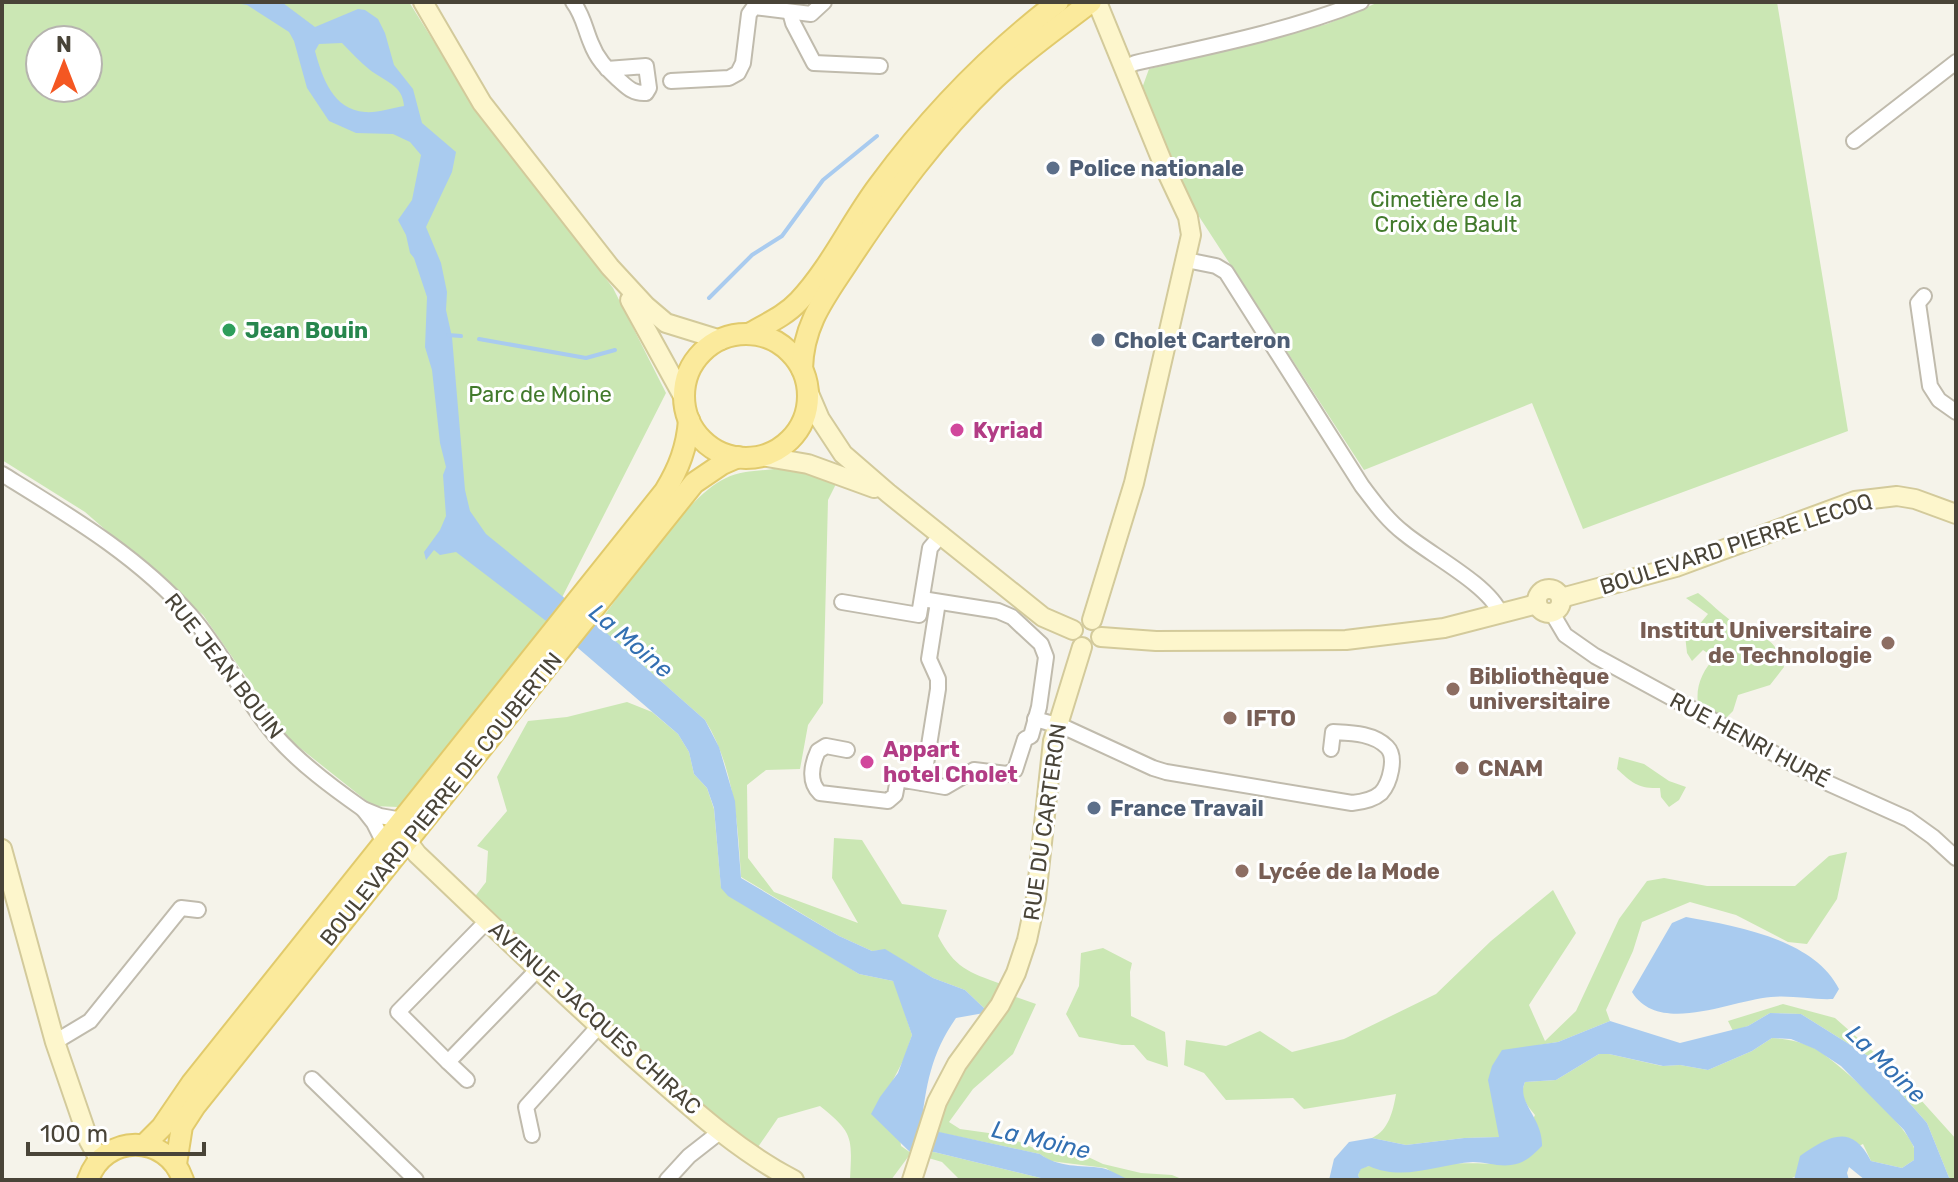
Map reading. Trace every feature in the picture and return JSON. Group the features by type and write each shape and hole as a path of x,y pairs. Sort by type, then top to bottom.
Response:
{"main road":[{"path":"749,334 780,344 792,355 802,369 808,391 806,411 798,430 784,445 762,456 738,457 708,445 689,420 684,398 686,380 693,363 705,349 721,340 749,334 778,318 799,301 879,185 929,123 986,63 1058,2"},
{"path":"802,369 805,336 814,315 885,206 944,131 1015,61 1091,2"},
{"name":"BOULEVARD PIERRE DE COUBERTIN","path":"180,1172 182,1126 195,1106 408,842 592,595 680,467 689,420"},
{"name":"BOULEVARD PIERRE DE COUBERTIN","path":"592,595 694,483 738,457"},
{"name":"BOULEVARD PIERRE DE COUBERTIN","path":"145,1144 162,1127 192,1083 402,820 543,658"},
{"path":"88,1180 99,1159 120,1146 145,1144 157,1148 180,1172"}],"street":[{"path":"423,2 482,103 610,267 666,323 721,340"},
{"path":"573,2 581,12 592,46 607,69"},
{"path":"671,81 729,78 738,73 743,63 749,14 754,7 811,14 824,2"},
{"path":"1096,629 1083,620 1073,630 1073,638 1082,647 1092,647 1134,483 1191,235 1188,217 1097,2"},
{"path":"1124,68 1273,32 1361,2"},
{"path":"790,12 814,63 880,66"},
{"path":"1854,141 1956,62"},
{"path":"1186,260 1216,266 1226,272 1368,495 1402,532 1484,591 1497,604 1500,613"},
{"path":"610,267 684,398"},
{"path":"1924,296 1918,303 1930,386 1939,400 1956,412"},
{"path":"808,391 820,419 843,454 1043,617 1073,630"},
{"path":"762,456 808,464 888,493"},
{"name":"RUE JEAN BOUIN","path":"2,474 115,546 155,579 191,616 218,651 275,735 363,809 384,843"},
{"name":"BOULEVARD PIERRE LECOQ","path":"1096,629 1156,641 1346,640 1444,628 1500,613 1550,605 1676,567 1855,501 1875,497 1906,497 1956,514"},
{"path":"842,602 919,615 930,548 942,534"},
{"path":"922,599 998,611 1012,617 1041,644 1046,657 1031,736"},
{"path":"923,783 938,689 938,679 929,659 938,602"},
{"name":"RUE HENRI HURÉ","path":"1550,605 1565,635 1595,656 1830,784 1908,819 1956,858"},
{"name":"RUE DU CARTERON","path":"912,1180 931,1119 957,1064 1000,1005 1016,973 1027,940 1037,887 1055,733 1082,647"},
{"path":"1035,719 1055,733 1166,772 1352,803 1368,801 1379,794 1387,783 1392,760 1392,753 1385,745 1357,734 1333,732 1331,749"},
{"path":"847,750 826,746 818,751 813,787 820,793 888,801 895,795 898,779 945,787 974,770 1007,774 1015,770 1025,739 1055,733"},
{"name":"RUE JEAN BOUIN","path":"363,809 402,820"},
{"name":"AVENUE JACQUES CHIRAC","path":"408,842 599,1026 741,1149 794,1180"},
{"path":"2,849 55,1042 89,1141 99,1159"},
{"path":"55,1042 90,1021 181,908 198,910"},
{"path":"467,1080 398,1012 487,921"},
{"path":"448,1062 538,969"},
{"path":"532,1135 526,1107 599,1026"},
{"path":"312,1079 416,1180"},
{"path":"667,1180 689,1156 721,1131"}],"green space":[{"name":"Parc de Moine","path":"2,2 409,2 466,93 613,288 666,393 548,625 398,807 373,806 290,740 203,615 85,512 2,460"},
{"name":"Cimetière de la Croix de Bault","path":"1379,2 1777,2 1848,431 1583,529 1532,403 1364,470 1187,198 1141,91 1149,69 1327,24"},
{"path":"774,469 796,470 837,482 828,500 823,703 808,725 800,769 766,770 747,785 748,858 774,892 858,923 832,878 834,838 862,840 902,904 947,910 938,936 950,955 971,972 1001,984 986,1010 965,990 933,978 885,950 872,951 839,936 741,877 733,796 715,738 705,720 597,625 675,522 710,488 737,474"},
{"path":"1698,593 1733,622 1770,642 1784,667 1770,685 1738,695 1733,711 1723,721 1699,708 1698,701 1700,681 1715,658 1703,650 1692,661 1687,653 1685,635 1708,614 1686,598"},
{"path":"627,702 652,712 678,734 689,752 694,774 707,788 714,809 721,887 859,974 893,981 896,986 912,1035 893,1080 901,1146 911,1153 891,1180 850,1180 848,1137 839,1123 820,1106 778,1118 756,1150 743,1143 473,899 486,882 488,851 477,846 507,811 497,777 528,721 567,717"},
{"path":"1619,757 1644,764 1669,781 1686,787 1679,800 1669,807 1661,797 1660,788 1641,786 1632,781 1617,769"},
{"path":"1847,852 1837,899 1807,944 1788,942 1736,915 1690,902 1642,922 1633,951 1606,1010 1610,1021 1558,1042 1539,1045 1489,1080 1500,1137 1406,1145 1372,1138 1386,1125 1396,1094 1304,1109 1293,1098 1226,1100 1204,1073 1184,1065 1186,1040 1226,1046 1260,1031 1292,1052 1344,1039 1436,994 1491,941 1553,890 1576,933 1529,1005 1545,1041 1576,1011 1619,919 1647,881 1664,878 1707,886 1795,886 1829,856"},
{"path":"1103,948 1132,963 1131,1016 1165,1032 1168,1067 1147,1060 1134,1045 1079,1037 1066,1014 1079,986 1081,953"},
{"path":"1013,996 1036,1004 1013,1054 973,1089 949,1122 960,1129 1003,1135 1036,1149 1067,1147 1103,1164 1141,1173 1172,1175 1184,1180 1131,1180 1119,1177 1106,1168 1050,1161 1040,1154 932,1131 942,1101"},
{"path":"1783,1004 1835,1018 1893,1069 1956,1139 1956,1180 1950,1180 1927,1123 1868,1056 1801,1014 1770,1013 1733,1031 1728,1021"},
{"path":"1772,1038 1809,1046 1838,1065 1900,1125 1914,1148 1914,1160 1902,1168 1871,1161 1863,1144 1792,1178 1794,1180 1360,1180 1358,1175 1361,1168 1369,1166 1511,1165 1535,1115 1523,1096 1525,1082 1556,1080 1599,1054 1662,1066 1680,1065 1708,1070 1752,1051"},
{"path":"934,1152 1049,1180 960,1180 942,1162 925,1157 926,1153"}],"water":[{"path":"230,2 283,3 315,27 358,9 378,19 394,65 413,89 422,123 456,152 452,172 426,227 441,263 447,292 446,310 452,337 465,490 470,511 486,534 594,622 705,720 719,747 735,801 741,878 839,936 872,951 885,949 933,978 965,990 986,1010 956,1018 948,1031 931,1070 921,1128 1040,1154 1062,1164 1102,1168 1131,1180 1049,1180 934,1152 911,1153 871,1114 898,1073 912,1035 893,981 859,974 728,896 721,888 714,808 707,788 694,774 689,752 678,734 550,624 456,552 440,555 434,550 426,560 424,552 446,516 443,475 446,467 440,443 432,370 425,347 427,297 398,220 412,200 421,155 410,142 393,134 356,133 329,121 307,88 289,32 247,5","holes":["342,43 370,70 396,88 404,106 365,112 354,110 337,99 325,81 315,51 319,44"]},
{"path":"1686,917 1750,931 1793,947 1812,958 1839,989 1833,999 1771,997 1678,1014 1660,1012 1644,1005 1632,992 1672,923"},
{"path":"1770,1013 1801,1014 1868,1056 1927,1123 1950,1180 1865,1180 1849,1167 1849,1180 1794,1180 1800,1156 1829,1139 1847,1137 1863,1149 1871,1161 1902,1168 1914,1160 1914,1147 1904,1130 1841,1066 1815,1049 1791,1039 1772,1038 1752,1051 1708,1070 1680,1065 1663,1066 1599,1054 1556,1080 1525,1082 1524,1096 1538,1127 1542,1146 1520,1163 1460,1163 1408,1172 1382,1171 1369,1166 1361,1169 1358,1175 1360,1180 1329,1180 1334,1159 1349,1142 1372,1138 1406,1145 1499,1137 1488,1080 1502,1050 1558,1042 1610,1021 1680,1043 1748,1026"}],"waterway":[{"path":"709,298 752,255 782,236 823,180 877,136"},
{"path":"448,335 461,336"},
{"path":"479,339 586,358 615,350"}],"place":[{"name":"Police nationale","path":"1053,168"},
{"name":"Jean Bouin","path":"229,330"},
{"name":"Cholet Carteron","path":"1098,340"},
{"name":"Kyriad","path":"957,430"},
{"name":"Institut Universitaire de Technologie","path":"1888,643"},
{"name":"Bibliothèque universitaire","path":"1453,689"},
{"name":"IFTO","path":"1230,718"},
{"name":"Appart hotel Cholet","path":"867,762"},
{"name":"CNAM","path":"1462,768"},
{"name":"France Travail","path":"1094,808"},
{"name":"Lycée de la Mode","path":"1242,871"}],"water label":[{"name":"La Moine","path":"631,641"},
{"name":"La Moine","path":"1886,1064"},
{"name":"La Moine","path":"1041,1140"}]}
